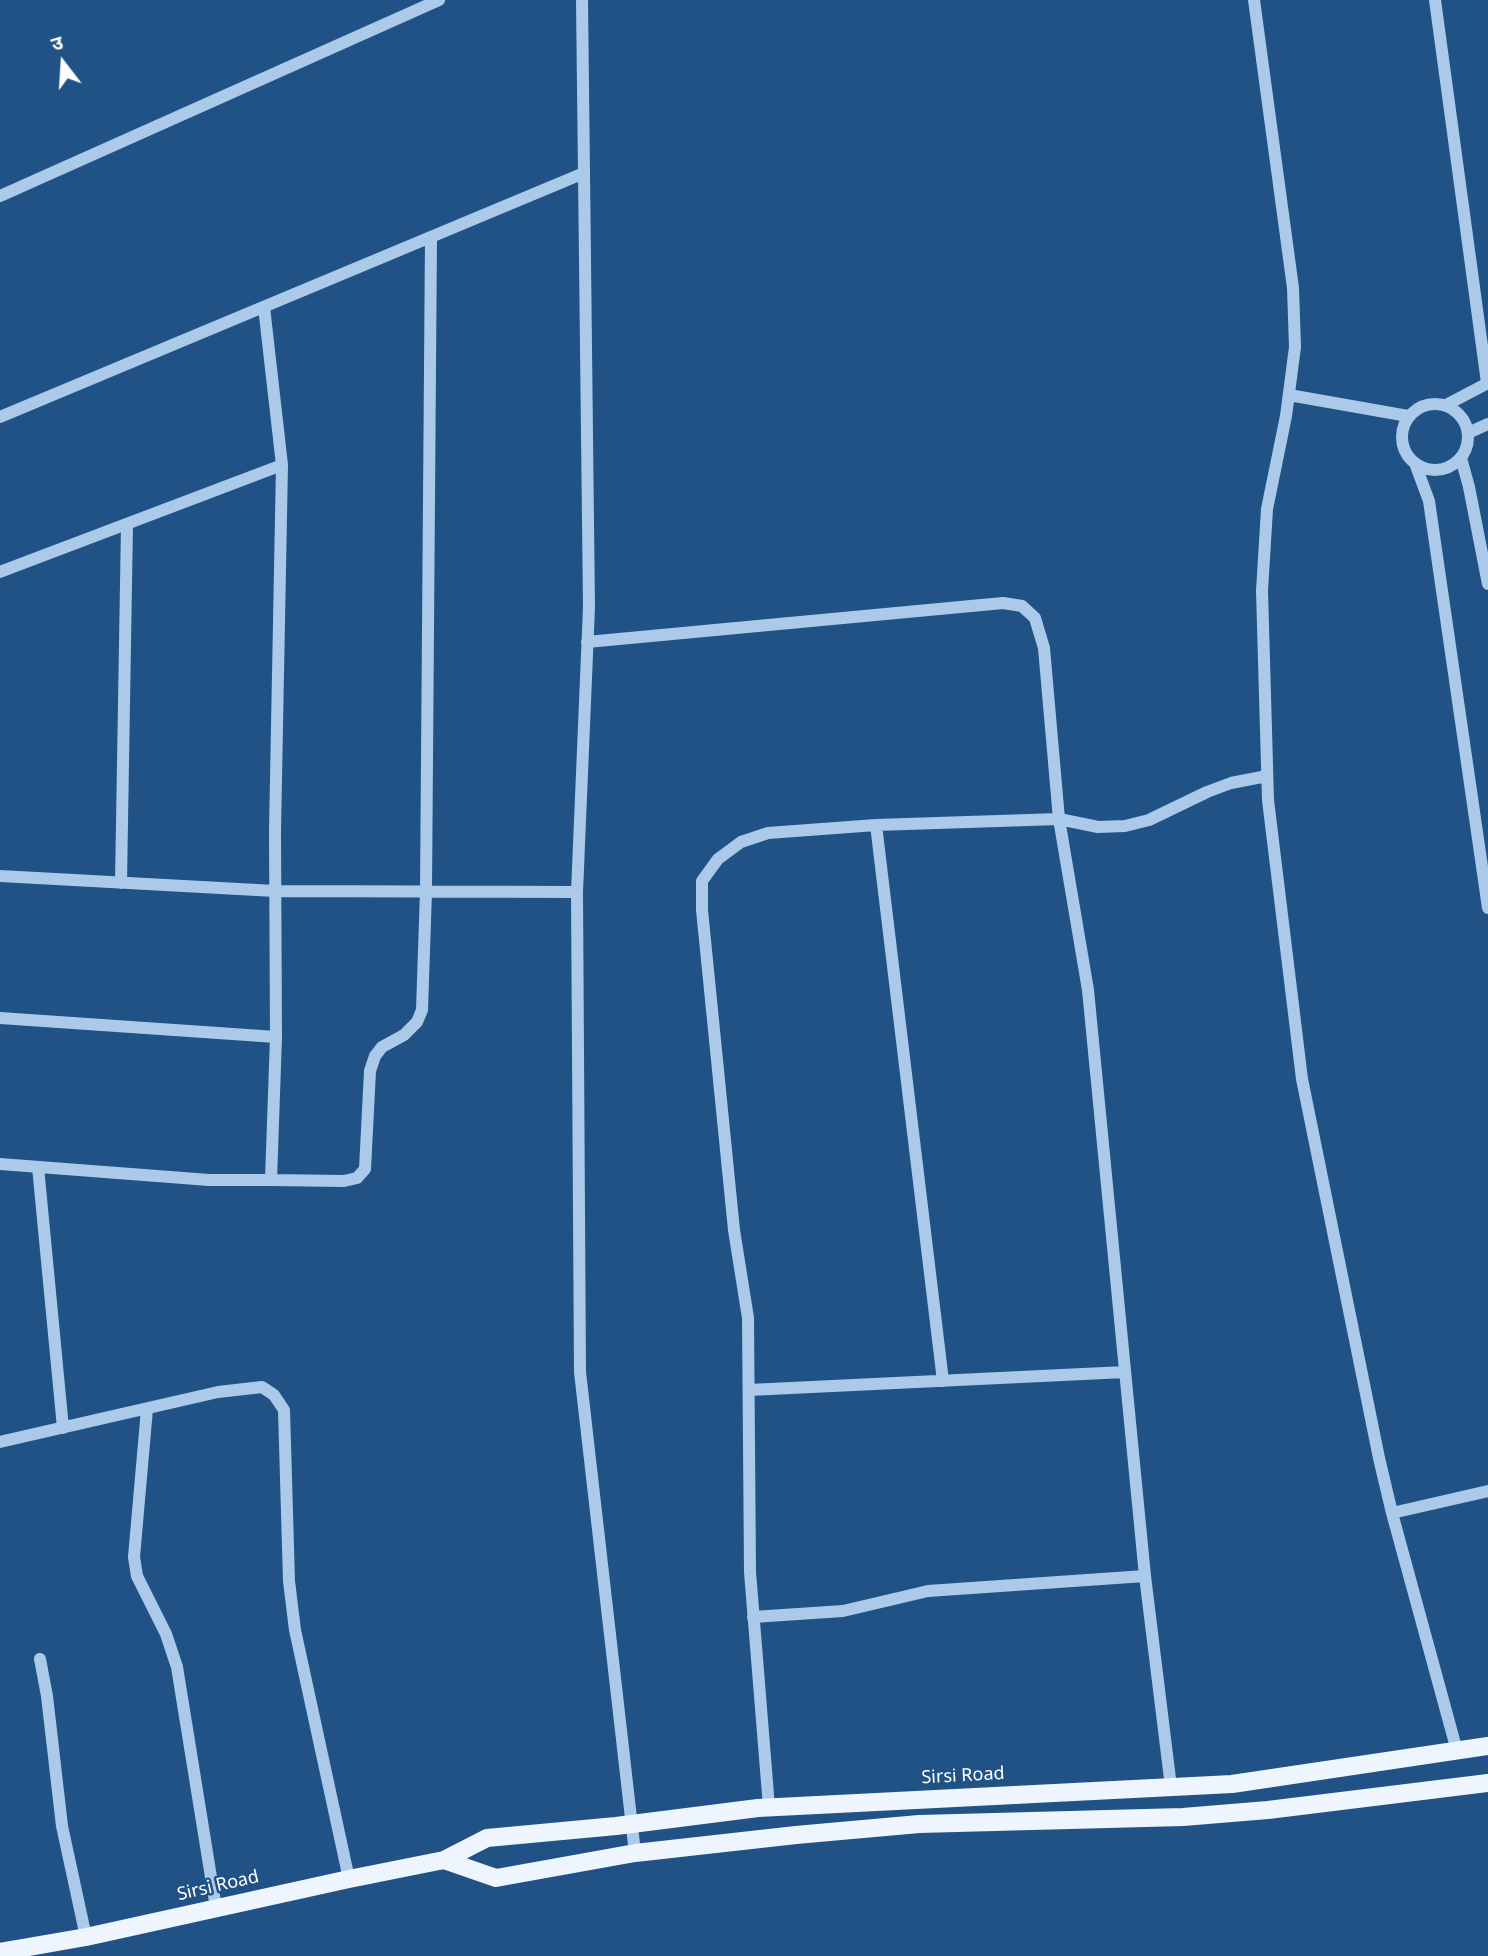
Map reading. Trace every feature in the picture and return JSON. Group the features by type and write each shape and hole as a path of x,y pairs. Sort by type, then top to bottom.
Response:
{"main road":[{"name":"Sirsi Road","path":"0,1952 86,1937 444,1860 487,1838 617,1826 769,1807 1232,1784 1488,1745"},
{"path":"444,1860 496,1878 635,1853 796,1835 919,1824 1183,1817 1256,1811 1488,1783"}],"street":[{"path":"0,196 439,0"},
{"path":"582,0 589,593 577,892 580,1372 635,1853"},
{"path":"1254,0 1293,288 1295,347 1286,416 1267,509 1262,591 1268,800 1302,1079 1392,1513 1457,1751"},
{"path":"1435,0 1488,383 1446,405"},
{"path":"0,417 584,173"},
{"path":"0,1164 209,1180 344,1181 358,1178 365,1169 370,1071 375,1056 382,1047 404,1035 417,1022 422,1010 426,891 431,237"},
{"path":"264,307 282,465 275,891 276,1037 271,1180"},
{"path":"1289,395 1408,416"},
{"path":"1427,404 1446,405 1455,410 1461,416 1468,433 1468,443 1461,458 1441,470 1429,471 1416,466 1409,460 1401,438 1408,416 1427,404"},
{"path":"1468,433 1488,424"},
{"path":"1461,458 1488,584"},
{"path":"0,572 282,465"},
{"path":"1416,466 1429,501 1488,907"},
{"path":"121,883 127,524"},
{"path":"587,642 1003,603 1022,606 1035,618 1044,648 1059,819 1088,990 1146,1576 1171,1787"},
{"path":"769,1807 750,1572 748,1318 734,1230 702,881 718,859 741,842 768,834 876,825 1059,819 1098,827 1125,826 1149,820 1231,783 1267,776"},
{"path":"876,825 943,1381"},
{"path":"0,876 275,891 577,892"},
{"path":"0,1018 276,1037"},
{"path":"38,1167 63,1428"},
{"path":"748,1390 1125,1372"},
{"path":"0,1442 218,1392 262,1387 274,1395 284,1410 289,1581 295,1630 349,1879"},
{"path":"147,1409 134,1557 137,1576 166,1634 177,1667 216,1908"},
{"path":"1392,1513 1488,1491"},
{"path":"753,1617 843,1611 928,1591 1146,1576"},
{"path":"40,1659 47,1696 62,1826 86,1937"}]}
